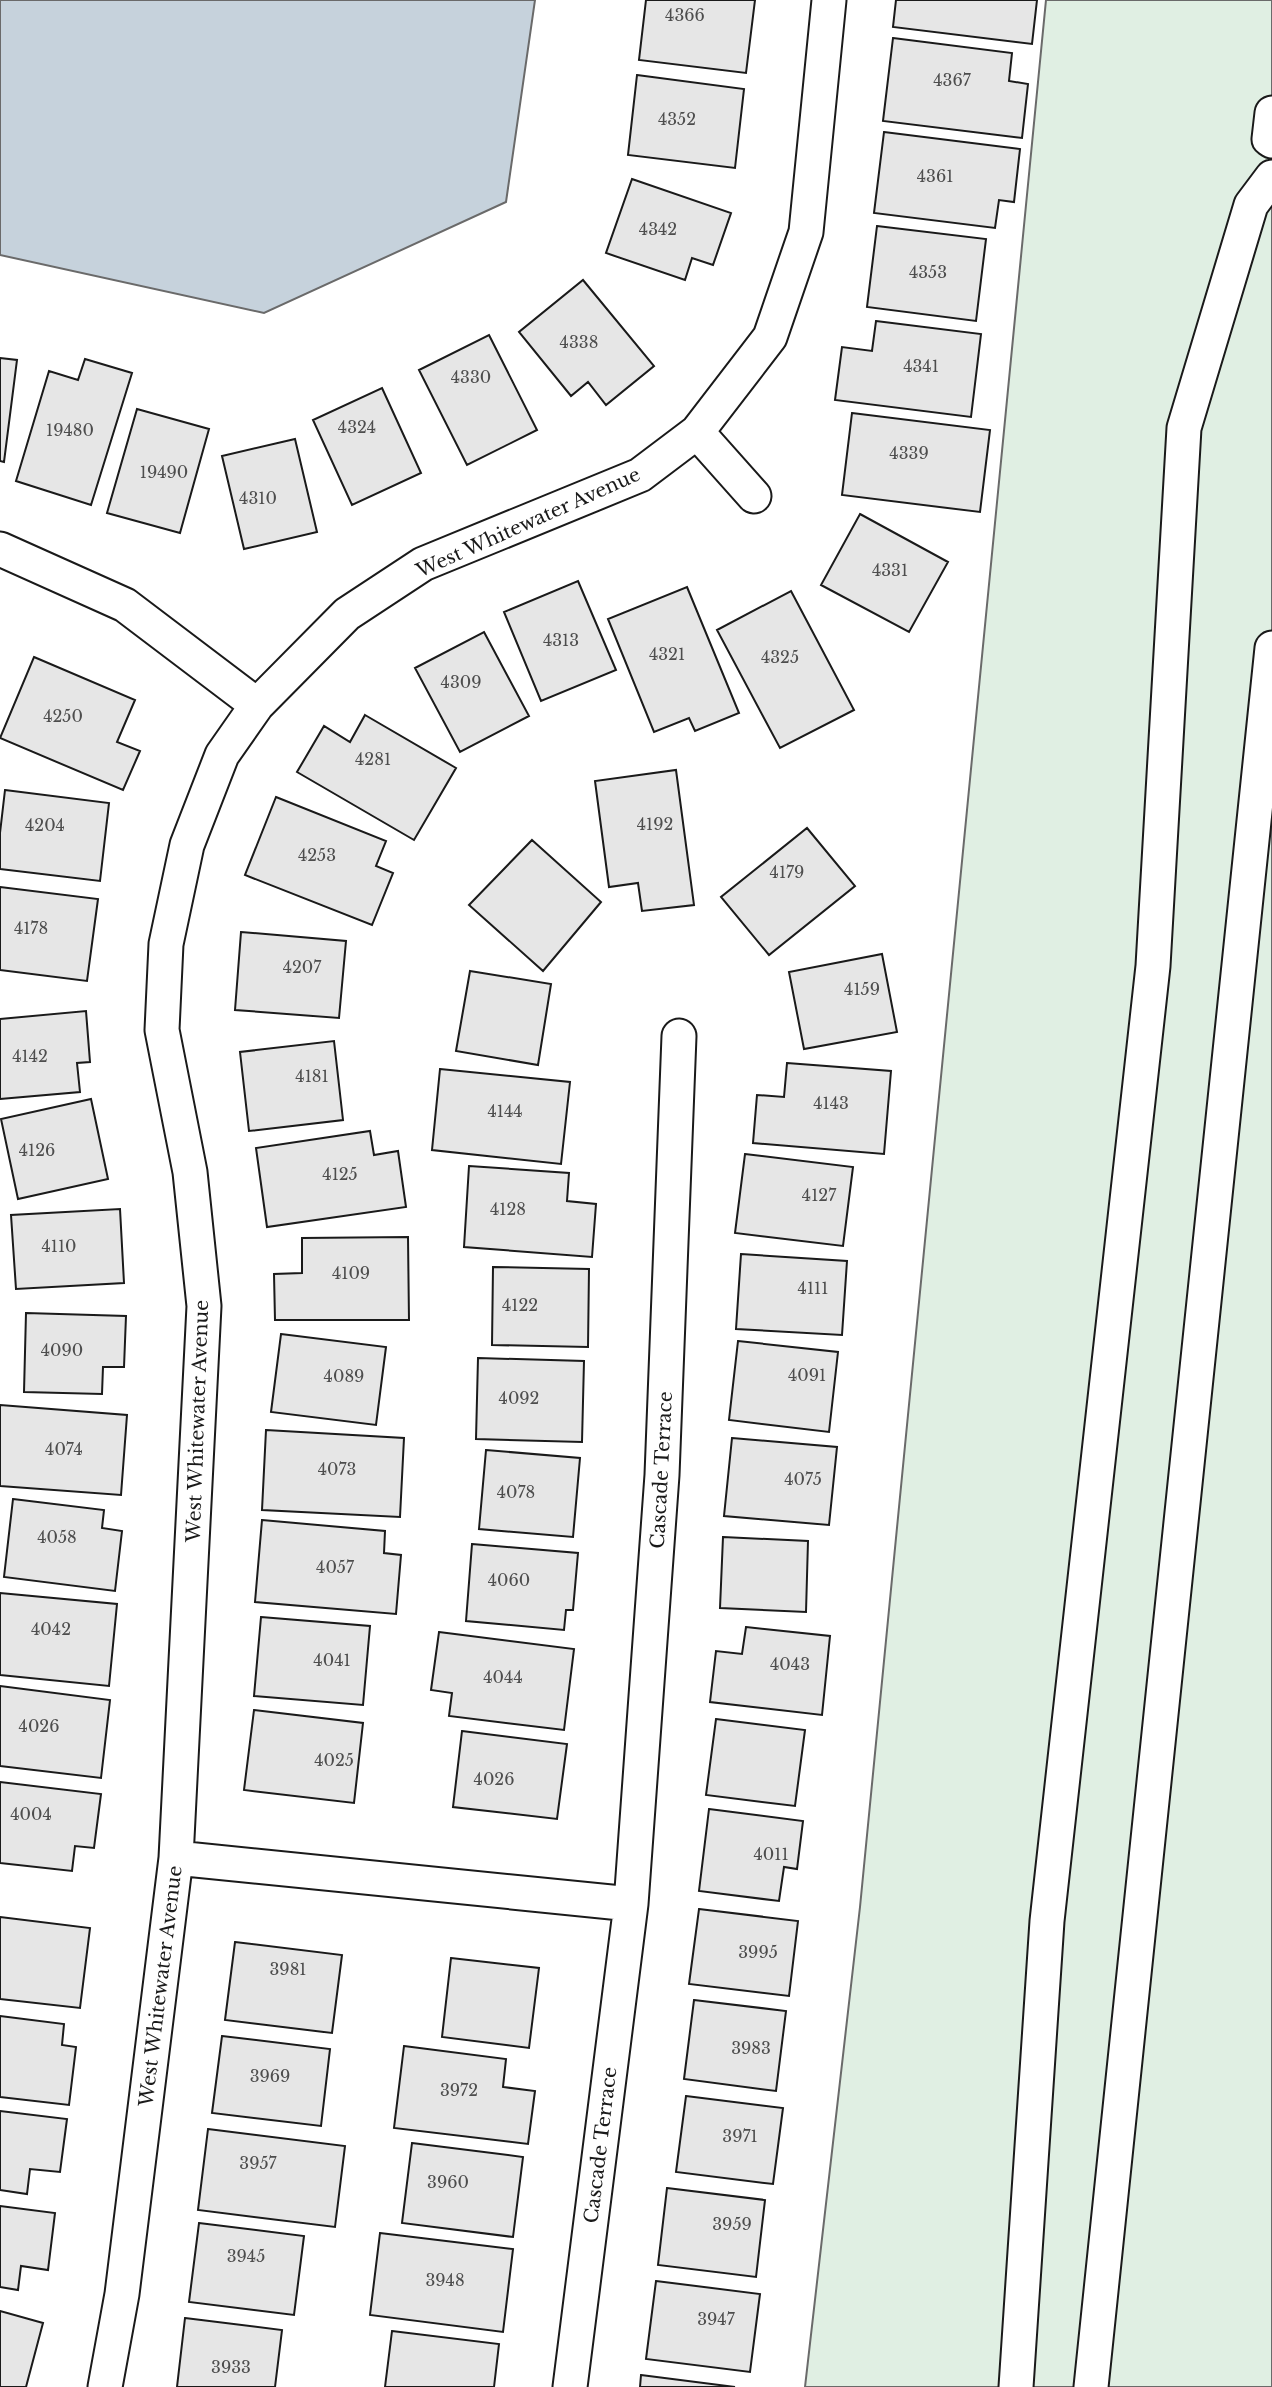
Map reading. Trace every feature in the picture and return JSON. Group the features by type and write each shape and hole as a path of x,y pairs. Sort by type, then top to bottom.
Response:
{"street":[{"name":"West Whitewater Avenue","path":"105,2387 122,2294 176,1858 204,1306 190,1172 162,1030 166,944 187,845 222,755 257,705 347,614 423,565 640,475 697,432 770,337 806,232 830,0"},
{"path":"1272,113 1269,139 1272,141"},
{"path":"1016,2387 1047,1921 1153,966 1184,428 1251,205 1272,177"},
{"path":"697,432 754,496"},
{"path":"0,549 125,605 257,705"},
{"path":"1267,692 1272,638"},
{"path":"1091,2387 1272,648"},
{"name":"Cascade Terrace","path":"570,2387 631,1904 662,1475 679,1036"},
{"path":"176,1858 631,1904"}],"green space":[{"path":"1046,0 1272,0 1272,2387 805,2387 860,1907"}],"shaded area":[{"path":"0,0 535,0 506,202 264,313 0,255"}],"building":[{"path":"646,0 755,0 746,73 639,60"},
{"path":"896,0 1037,0 1032,44 893,27"},
{"path":"893,38 1012,53 1009,81 1028,84 1022,138 883,121"},
{"path":"637,75 744,89 735,168 628,155"},
{"path":"884,132 1020,149 1014,202 999,200 995,228 874,213"},
{"path":"632,179 731,213 713,265 692,258 685,280 606,253"},
{"path":"877,226 986,239 976,321 867,307"},
{"path":"583,280 654,366 606,405 588,382 571,396 519,332"},
{"path":"876,321 981,334 971,417 835,400 842,347 872,351"},
{"path":"489,335 537,430 467,465 419,370"},
{"path":"0,358 17,360 4,462 0,461"},
{"path":"85,359 132,373 91,505 16,481 49,371 78,380"},
{"path":"382,388 421,473 352,505 313,420"},
{"path":"137,409 209,429 180,533 107,513"},
{"path":"852,413 990,430 980,512 842,495"},
{"path":"295,439 317,532 244,549 222,456"},
{"path":"860,514 948,562 909,632 821,585"},
{"path":"578,581 616,670 541,701 504,612"},
{"path":"687,587 739,713 695,731 689,718 654,732 608,619"},
{"path":"791,591 854,710 780,748 717,630"},
{"path":"484,632 529,716 460,752 415,668"},
{"path":"34,657 135,700 117,742 140,751 123,790 0,738"},
{"path":"365,715 456,768 414,840 297,772 324,726 350,742"},
{"path":"676,770 694,905 642,911 638,883 609,887 595,781"},
{"path":"5,790 109,803 100,881 0,869 0,833"},
{"path":"276,797 386,841 376,866 393,873 372,925 245,875"},
{"path":"807,828 855,886 769,955 721,897"},
{"path":"532,840 601,902 543,971 469,905"},
{"path":"0,887 98,899 87,981 0,970"},
{"path":"241,932 346,941 339,1018 235,1010"},
{"path":"882,954 897,1032 804,1049 789,972"},
{"path":"470,971 551,984 538,1065 456,1051"},
{"path":"86,1011 90,1062 77,1063 80,1092 0,1099 0,1019"},
{"path":"334,1041 343,1120 249,1131 240,1052"},
{"path":"787,1063 891,1071 884,1154 753,1143 757,1095 784,1097"},
{"path":"440,1069 570,1082 561,1164 432,1150"},
{"path":"91,1099 108,1179 18,1199 1,1119"},
{"path":"370,1131 374,1155 398,1151 406,1207 267,1227 256,1148"},
{"path":"745,1154 853,1167 843,1246 735,1233"},
{"path":"469,1166 569,1173 567,1201 596,1204 592,1257 464,1247"},
{"path":"120,1209 124,1283 16,1289 11,1215"},
{"path":"408,1237 409,1320 275,1320 274,1274 302,1273 302,1238"},
{"path":"741,1254 847,1261 842,1335 736,1329"},
{"path":"493,1267 589,1269 588,1347 492,1345"},
{"path":"26,1313 126,1316 124,1367 103,1367 102,1394 24,1392"},
{"path":"281,1334 386,1347 376,1425 271,1412"},
{"path":"738,1341 838,1352 829,1432 729,1420"},
{"path":"478,1358 584,1361 582,1442 476,1439"},
{"path":"0,1405 127,1415 121,1495 0,1486"},
{"path":"266,1430 404,1438 400,1517 262,1510"},
{"path":"732,1438 837,1447 829,1525 724,1516"},
{"path":"486,1450 580,1458 573,1537 479,1529"},
{"path":"13,1499 104,1510 102,1528 122,1531 115,1591 4,1577"},
{"path":"262,1520 385,1531 384,1553 401,1555 396,1614 255,1602"},
{"path":"723,1537 808,1541 806,1612 720,1608"},
{"path":"472,1544 578,1553 573,1610 566,1610 564,1630 466,1621"},
{"path":"0,1593 117,1604 109,1686 0,1675"},
{"path":"261,1617 370,1626 363,1705 254,1696"},
{"path":"746,1627 830,1636 822,1715 710,1702 716,1651 742,1654"},
{"path":"439,1632 574,1649 564,1730 449,1716 452,1693 431,1690"},
{"path":"0,1686 110,1700 101,1778 0,1766"},
{"path":"254,1710 363,1723 354,1803 244,1790"},
{"path":"716,1719 805,1730 795,1806 706,1795"},
{"path":"462,1731 567,1744 557,1819 453,1807"},
{"path":"0,1782 101,1794 94,1848 75,1846 72,1871 0,1863"},
{"path":"709,1809 803,1821 797,1869 784,1867 779,1901 699,1891"},
{"path":"699,1909 798,1921 789,1996 689,1984"},
{"path":"0,1917 90,1928 80,2008 0,1999"},
{"path":"235,1942 342,1955 332,2033 225,2020"},
{"path":"451,1958 539,1968 529,2048 442,2037"},
{"path":"694,2000 786,2011 776,2091 684,2079"},
{"path":"0,2016 64,2024 62,2045 76,2047 69,2105 0,2097"},
{"path":"222,2036 330,2049 321,2126 212,2113"},
{"path":"404,2046 506,2059 503,2087 535,2091 528,2144 394,2128"},
{"path":"686,2096 783,2108 773,2184 676,2172"},
{"path":"0,2111 67,2119 60,2172 30,2169 27,2194 0,2190"},
{"path":"208,2129 345,2146 335,2227 198,2210"},
{"path":"412,2143 523,2157 513,2237 402,2223"},
{"path":"667,2188 765,2200 756,2277 658,2265"},
{"path":"0,2206 55,2213 48,2270 21,2266 18,2290 0,2287"},
{"path":"199,2223 304,2236 294,2315 189,2302"},
{"path":"380,2233 513,2249 503,2332 370,2315"},
{"path":"656,2281 760,2294 750,2372 646,2359"},
{"path":"0,2311 43,2323 26,2387 0,2387"},
{"path":"185,2318 282,2330 275,2387 177,2387"},
{"path":"392,2331 499,2344 494,2387 385,2387"},
{"path":"641,2375 735,2387 640,2387"}]}
